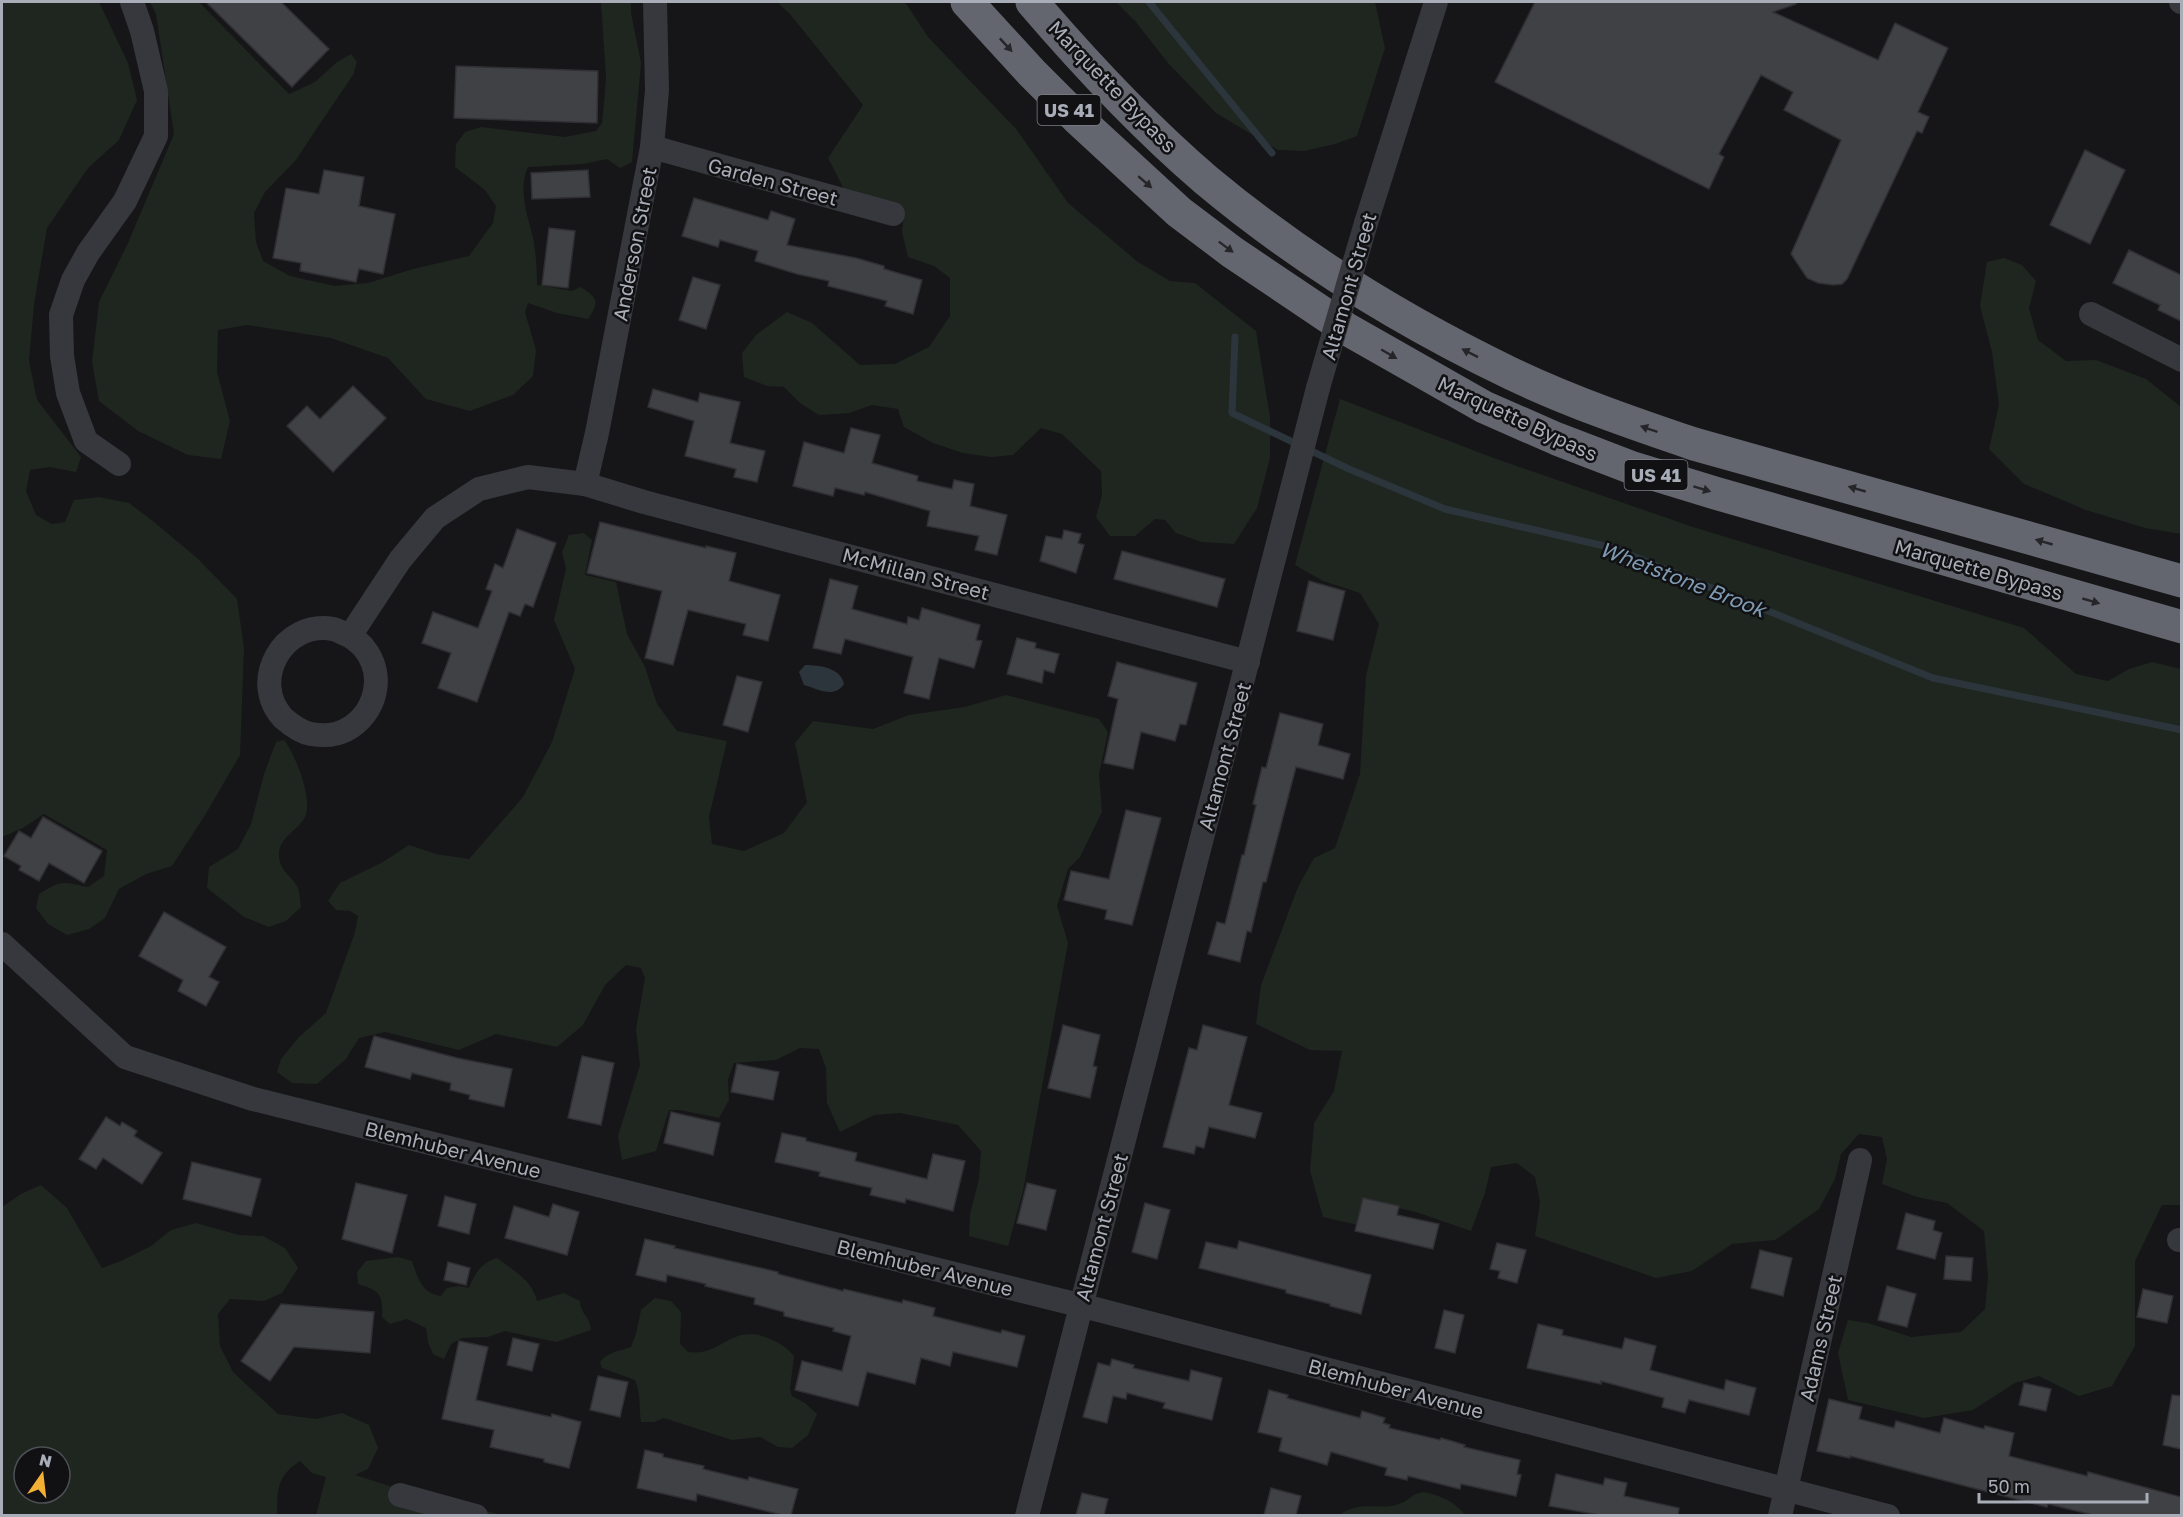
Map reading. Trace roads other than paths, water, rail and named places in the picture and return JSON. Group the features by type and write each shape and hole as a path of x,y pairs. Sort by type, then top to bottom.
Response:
{"highway":[{"name":"Marquette Bypass","path":"968,2 1070,111 1131,170 1179,212 1232,252 1345,328 1484,407 1557,439 1630,467 1715,494 2181,627"},
{"name":"Marquette Bypass","path":"1032,2 1104,83 1205,179 1293,247 1439,337 1513,374 1619,418 1694,444 2181,581"}],"street":[{"path":"119,464 86,441 68,393 62,356 61,315 73,280 88,253 125,201 156,136 156,90 142,31 132,2"},
{"name":"Anderson Street","path":"585,484 597,433 652,147 657,90 655,2"},
{"name":"Altamont Street","path":"1027,1515 1318,388 1366,223 1436,2"},
{"name":"Garden Street","path":"652,147 892,214"},
{"path":"2091,314 2181,360"},
{"name":"McMillan Street","path":"350,636 400,560 435,518 479,489 528,477 585,484 644,502 1248,662"},
{"path":"315,629 333,629 350,636 363,647 375,670 375,696 368,712 356,724 340,733 323,736 306,733 290,725 278,712 270,696 269,677 273,660 284,645 298,634 315,629"},
{"name":"Blemhuber Avenue","path":"2,944 125,1057 253,1099 1081,1306 1888,1515"},
{"name":"Adams Street","path":"1780,1515 1860,1160"},
{"path":"400,1495 476,1515"}],"waterway":[{"name":"Whetstone Brook","path":"1149,2 1272,153"},
{"name":"Whetstone Brook","path":"1235,337 1232,413 1349,469 1445,509 1613,548 1933,678 2182,730"}]}
